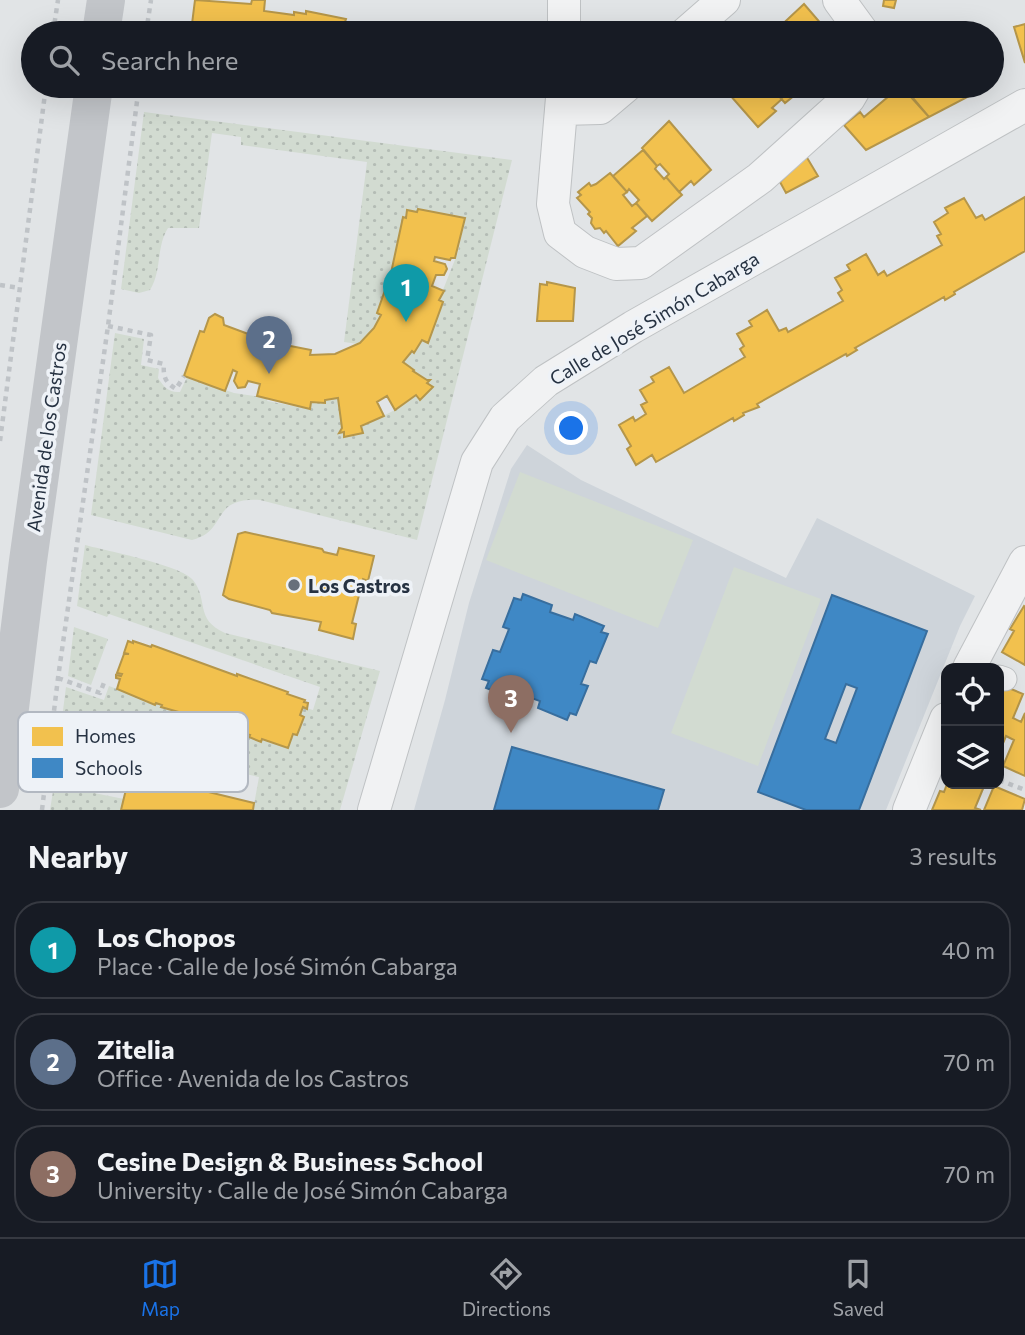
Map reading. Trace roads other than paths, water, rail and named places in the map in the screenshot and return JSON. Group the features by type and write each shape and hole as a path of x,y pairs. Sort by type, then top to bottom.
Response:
{"main road":[{"path":"103,21 106,0"},
{"name":"Avenida de los Castros","path":"0,789 28,561 92,98"}],"street":[{"path":"564,0 564,21"},
{"path":"700,21 724,0"},
{"path":"839,0 854,21"},
{"path":"562,98 553,204 560,233 584,252 616,264 641,263 760,178 850,98"},
{"path":"565,98 600,108 612,98"},
{"name":"Calle de José Simón Cabarga","path":"374,810 477,462 505,418 546,382 633,327 1025,105"},
{"path":"987,663 1024,566"},
{"path":"909,810 939,757 945,726"}],"place":[{"name":"Los Chopos","path":"406,322"},
{"name":"Zitelia","path":"269,374"},
{"name":"Los Castros","path":"294,585"},
{"name":"Cesine Design & Business School","path":"511,733"}]}
